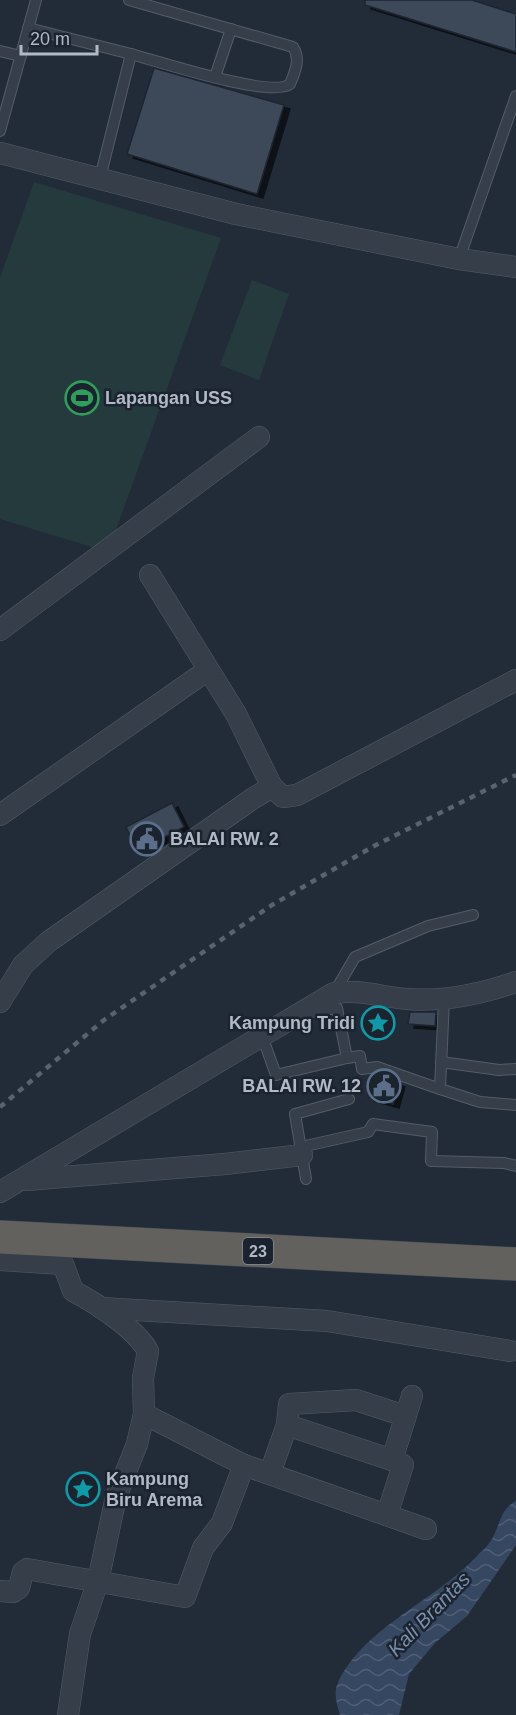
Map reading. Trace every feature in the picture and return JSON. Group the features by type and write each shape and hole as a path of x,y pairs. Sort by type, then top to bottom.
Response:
{"highway":[{"name":"23","path":"0,1237 516,1264"}],"street":[{"path":"0,153 236,214 459,259 516,267"},
{"path":"0,630 259,437"},
{"path":"150,575 236,714 272,787 283,797 297,795 516,680"},
{"path":"0,815 208,670"},
{"path":"0,1002 23,966 48,942 272,787"},
{"path":"0,1192 334,993 354,990 407,999 444,999 492,990 516,982"},
{"path":"19,1181 225,1164 301,1151"},
{"path":"0,1260 63,1264 73,1291 101,1308 138,1338 148,1351 143,1378 144,1414 137,1444 116,1497 98,1581 80,1634 68,1715"},
{"path":"101,1308 327,1321 510,1352"},
{"path":"270,1473 287,1425 289,1404 356,1400 409,1406 392,1460"},
{"path":"144,1414 244,1465 426,1529"},
{"path":"287,1425 404,1465 387,1515"},
{"path":"0,1591 13,1592 19,1588 23,1572 27,1569 185,1597 203,1548 222,1523 244,1465"}],"lane":[{"path":"0,131 34,0"},
{"path":"28,28 215,77 277,89 286,87 294,75 297,59 293,47 129,0"},
{"path":"215,77 231,29"},
{"path":"0,51 21,56"},
{"path":"100,178 131,54"},
{"path":"459,259 516,96"},
{"path":"334,993 355,957 428,926 472,915"},
{"path":"440,1089 444,999"},
{"path":"300,1014 337,1008 347,1058"},
{"path":"262,1036 276,1075 360,1056 362,1069 377,1067 480,1102 516,1105"},
{"path":"441,1062 499,1070 516,1069"},
{"path":"306,1179 295,1114 349,1099"},
{"path":"301,1151 369,1132 373,1124 432,1131 431,1161 516,1166"}],"green space":[{"name":"Lapangan USS","path":"34,182 221,238 108,552 0,519 0,278"},
{"path":"252,280 289,294 259,380 220,365"}],"water":[{"name":"Kali Brantas","path":"516,1501 516,1545 467,1616 435,1643 409,1674 399,1715 340,1715 336,1691 349,1664 381,1631 440,1588 474,1559 490,1542 507,1508"}],"building":[{"path":"365,0 472,0 516,14 516,52 365,5"},
{"path":"154,68 284,105 257,194 127,154"},
{"name":"BALAI RW. 2","path":"172,803 184,827 138,851 126,827"},
{"path":"410,1012 436,1012 435,1026 408,1024"},
{"name":"BALAI RW. 12","path":"373,1075 399,1083 393,1104 368,1097"}],"railway":[{"path":"0,1107 104,1020 272,905 374,846 516,775"}],"place":[{"name":"Lapangan USS","path":"82,398"},
{"name":"BALAI RW. 2","path":"147,839"},
{"name":"Kampung Tridi","path":"378,1023"},
{"name":"BALAI RW. 12","path":"384,1086"},
{"name":"Kampung Biru Arema","path":"83,1489"}]}
